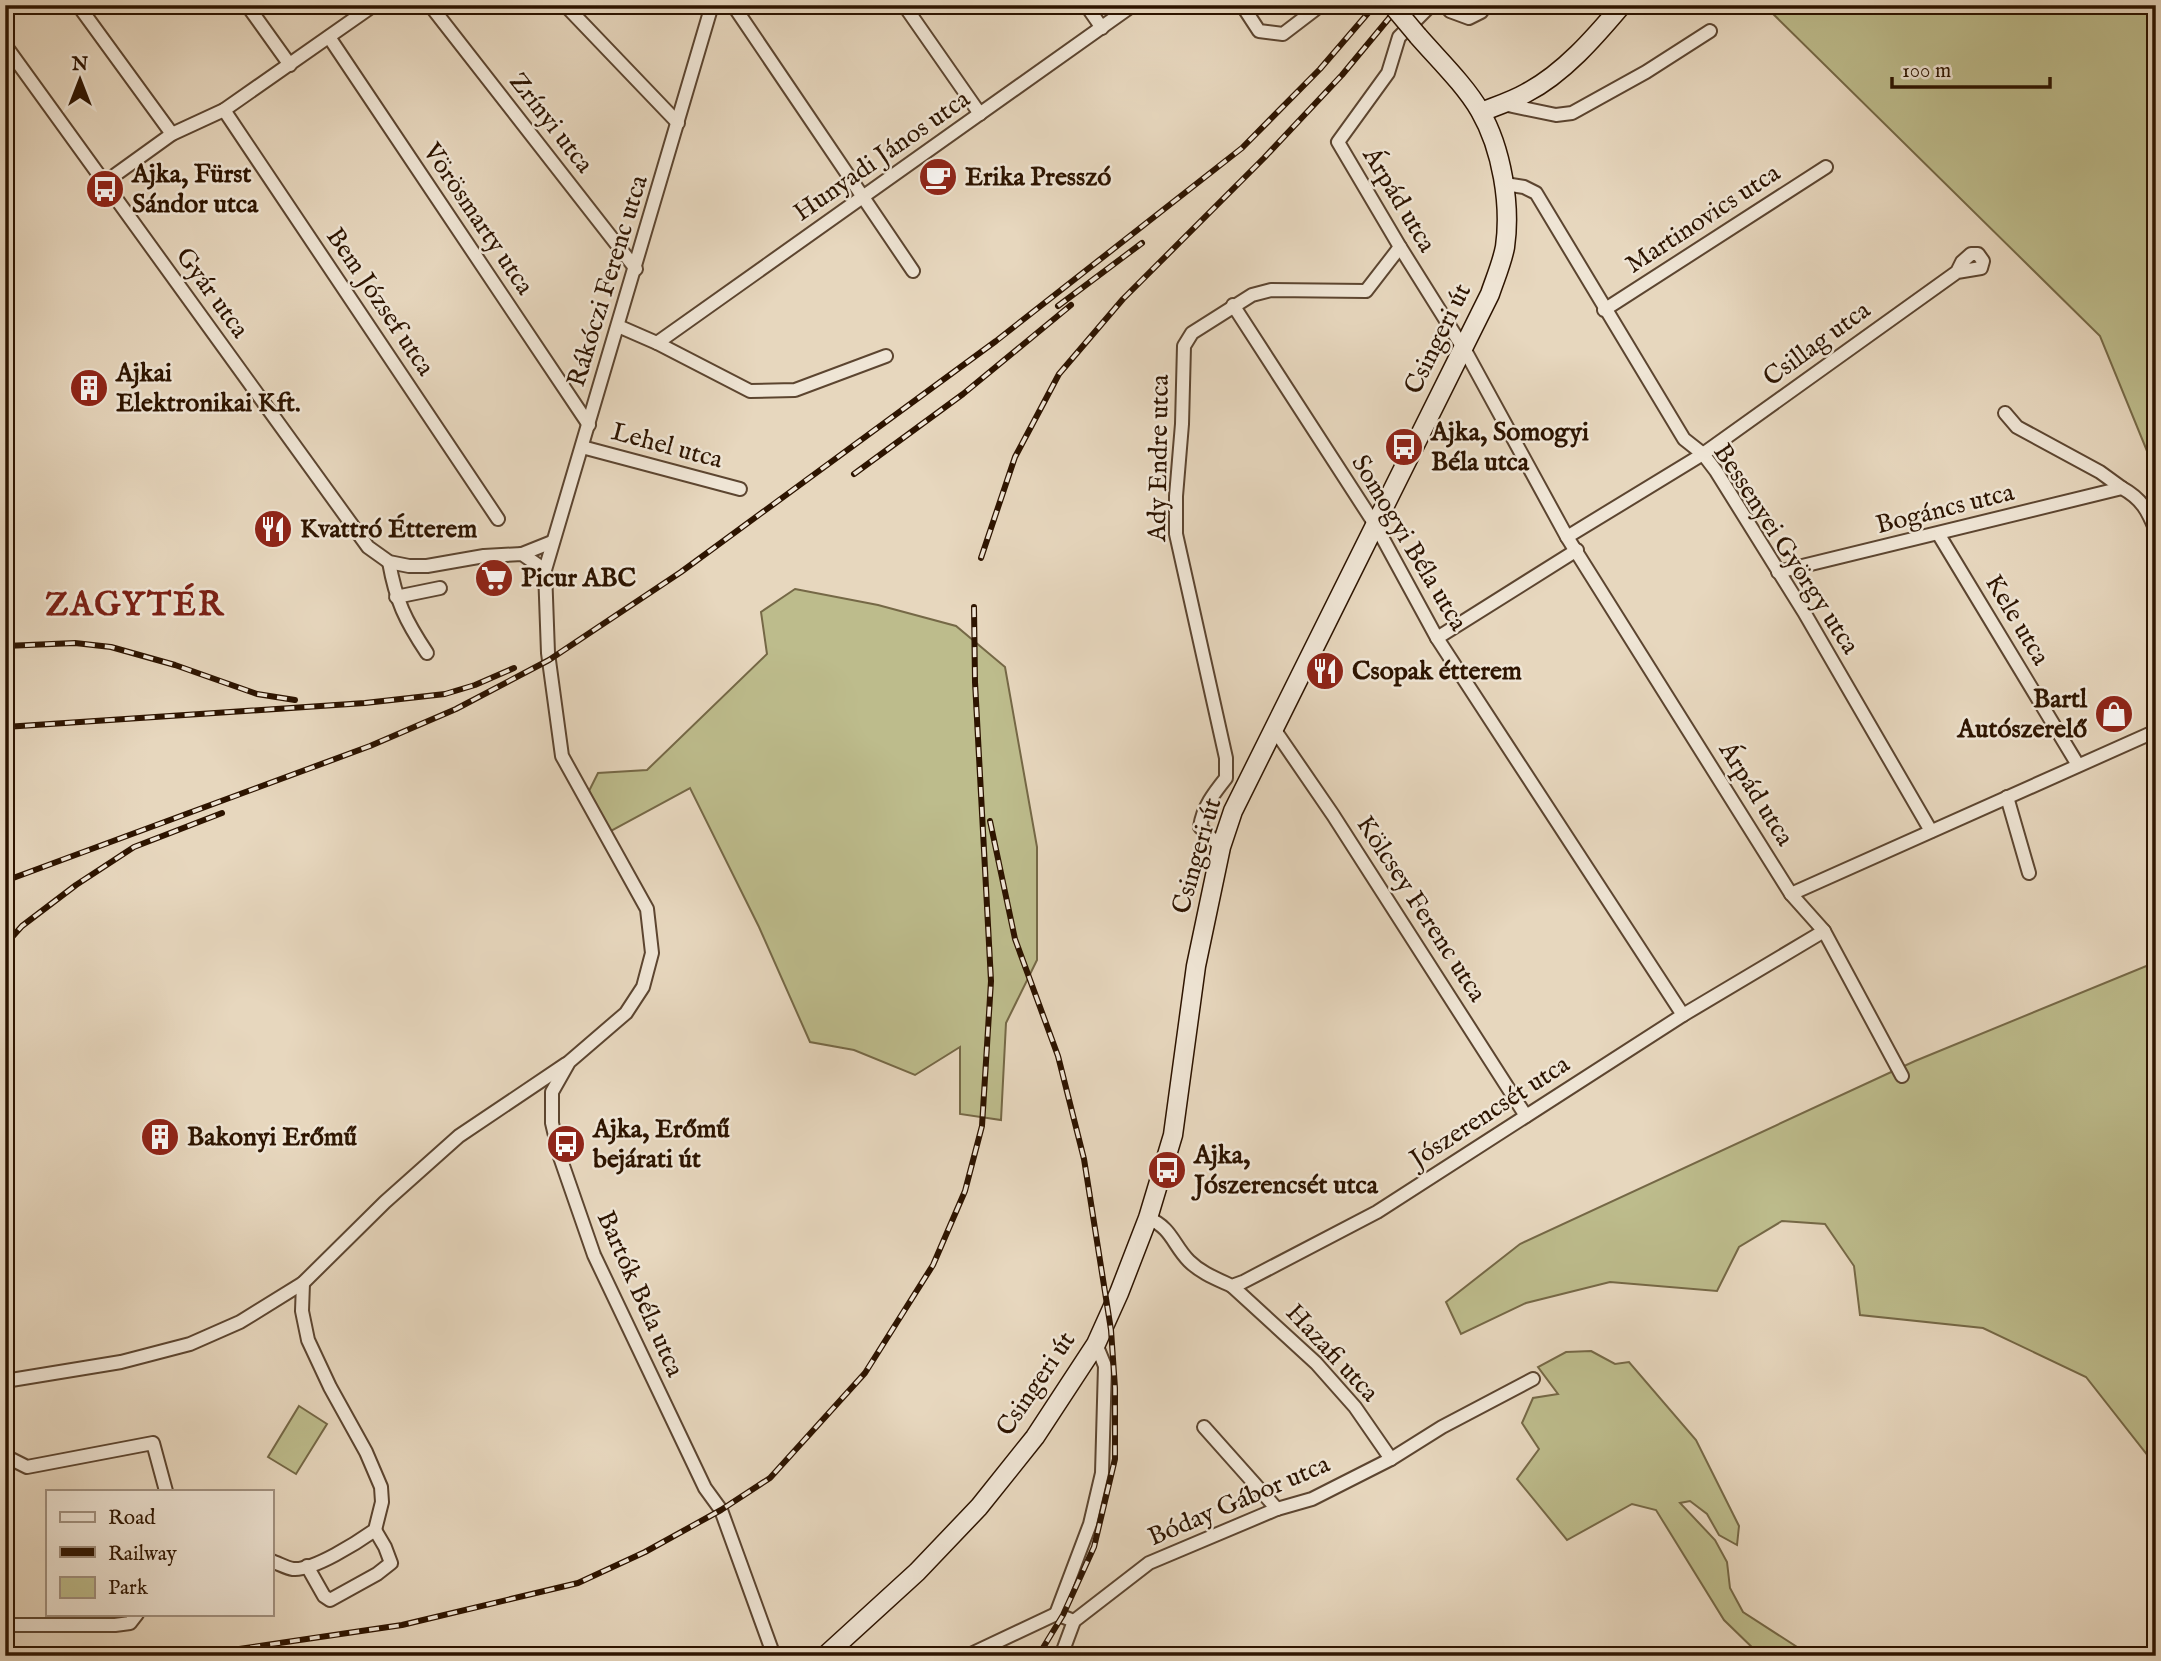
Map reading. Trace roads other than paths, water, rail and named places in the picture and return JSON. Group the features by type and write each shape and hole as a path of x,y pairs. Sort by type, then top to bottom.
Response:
{"main road":[{"name":"Csingeri út","path":"835,1652 979,1507 1035,1437 1096,1344 1148,1218 1173,1135 1196,966 1220,848 1233,811 1490,294 1504,250 1507,218 1504,184 1492,140 1481,113 1392,5"},
{"path":"1481,113 1528,92 1556,72 1603,28 1622,5"}],"street":[{"path":"78,5 172,134"},
{"path":"247,5 290,65"},
{"path":"104,183 172,134 224,110 374,5"},
{"name":"Zrínyi utca","path":"429,5 636,269"},
{"path":"565,5 678,123"},
{"name":"Rákóczi Ferenc utca","path":"545,570 712,5"},
{"path":"733,5 913,271"},
{"path":"904,5 980,114"},
{"path":"1086,5 1102,28"},
{"name":"Hunyadi János utca","path":"657,343 1133,5"},
{"path":"1242,5 1259,31 1283,34 1321,5"},
{"name":"Árpád utca","path":"1431,5 1399,37 1388,73 1338,142 1463,349 1567,537 1791,894 1824,931 1902,1076"},
{"path":"1446,5 1450,11 1469,18 1481,12 1486,5"},
{"path":"1502,104 1556,115 1572,113 1646,72 1710,31"},
{"name":"Vörösmarty utca","path":"330,37 589,425"},
{"name":"Gyár utca","path":"5,46 368,547 389,562"},
{"name":"Bem József utca","path":"224,110 498,519"},
{"name":"Martinovics utca","path":"1604,310 1826,167"},
{"name":"Bessenyei György utca","path":"1504,184 1524,187 1536,193 1684,439 1703,454 1716,471 1931,831"},
{"name":"Ady Endre utca","path":"1220,848 1200,827 1202,814 1211,796 1226,778 1226,758 1176,534 1184,346 1192,333 1252,295 1271,290 1366,291 1400,247"},
{"name":"Csillag utca","path":"1703,454 1957,272"},
{"name":"Somogyi Béla utca","path":"1233,305 1376,526 1437,638 1683,1015"},
{"path":"618,326 750,391 795,390 886,356"},
{"path":"2005,413 2017,427 2100,472 2134,495 2146,506 2156,531"},
{"name":"Lehel utca","path":"582,447 740,489"},
{"path":"1567,537 1703,454"},
{"name":"Bogáncs utca","path":"1778,572 1939,535 2122,488"},
{"name":"Kele utca","path":"1939,535 2078,765"},
{"path":"427,653 407,623 396,597 389,562 427,566 484,556 522,554 552,542"},
{"path":"1437,638 1577,550"},
{"path":"522,554 545,570"},
{"name":"Bartók Béla utca","path":"545,570 548,653 562,756 647,909 652,953 643,987 626,1013 569,1062 552,1092 552,1123 560,1157 594,1255 705,1488 721,1510 774,1656"},
{"path":"396,597 440,588"},
{"name":"Kölcsey Ferenc utca","path":"1274,729 1333,815 1526,1116"},
{"path":"1791,894 2156,730"},
{"path":"2007,797 2029,873"},
{"name":"Jószerencsét utca","path":"1232,1286 1377,1212 1683,1015 1824,931"},
{"path":"5,1381 121,1362 190,1344 240,1322 303,1283 385,1202 460,1136 569,1062"},
{"path":"1148,1218 1171,1234 1189,1261 1210,1276 1232,1286"},
{"path":"273,1562 293,1569 345,1550 375,1531 382,1502 381,1487 366,1452 330,1387 309,1340 302,1311 303,1283"},
{"name":"Hazafi utca","path":"1232,1286 1316,1363 1355,1407 1391,1459"},
{"path":"967,1656 1056,1614 1090,1524 1102,1473 1105,1366 1096,1344"},
{"name":"Bóday Gábor utca","path":"1074,1622 1149,1563 1277,1509 1312,1499 1391,1459 1442,1427 1533,1379"},
{"path":"1204,1427 1277,1509"},
{"path":"5,1456 27,1467 153,1443 166,1490"},
{"path":"307,1566 324,1596 330,1600 377,1574 391,1563 375,1531"},
{"path":"1056,1614 1074,1622 1060,1656"},
{"path":"5,1625 115,1626 130,1623 135,1616"}],"railway":[{"path":"5,881 370,746 456,709 549,660 681,572 996,341 1242,148 1320,69 1375,5"},
{"path":"981,558 1015,457 1059,374 1123,299 1264,158 1342,75 1400,5"},
{"path":"1058,306 1142,243"},
{"path":"854,474 963,394 1071,305"},
{"path":"191,1656 402,1625 578,1583 645,1552 721,1510 770,1478 865,1373 933,1265 965,1191 982,1126 991,981 975,682 974,607"},
{"path":"5,646 75,643 111,647 175,665 257,694 295,700"},
{"path":"5,727 365,703 445,694 475,685 514,668"},
{"path":"5,945 22,926 76,885 134,847 222,813"},
{"path":"990,821 1015,939 1058,1056 1084,1159 1111,1330 1115,1388 1115,1459 1094,1547 1063,1615 1038,1656"}],"place":[{"name":"Erika Presszó","path":"938,177"},
{"name":"Ajka, Fürst Sándor utca","path":"105,189"},
{"name":"Ajkai Elektronikai Kft.","path":"89,388"},
{"name":"Ajka, Somogyi Béla utca","path":"1404,447"},
{"name":"Kvattró Étterem","path":"273,529"},
{"name":"Picur ABC","path":"494,578"},
{"name":"Csopak étterem","path":"1325,671"},
{"name":"Bartl Autószerelő","path":"2114,714"},
{"name":"Bakonyi Erőmű","path":"160,1137"},
{"name":"Ajka, Erőmű bejárati út","path":"566,1144"},
{"name":"Ajka, Jószerencsét utca","path":"1167,1170"}],"district":[{"name":"ZAGYTÉR","path":"135,606"}]}
